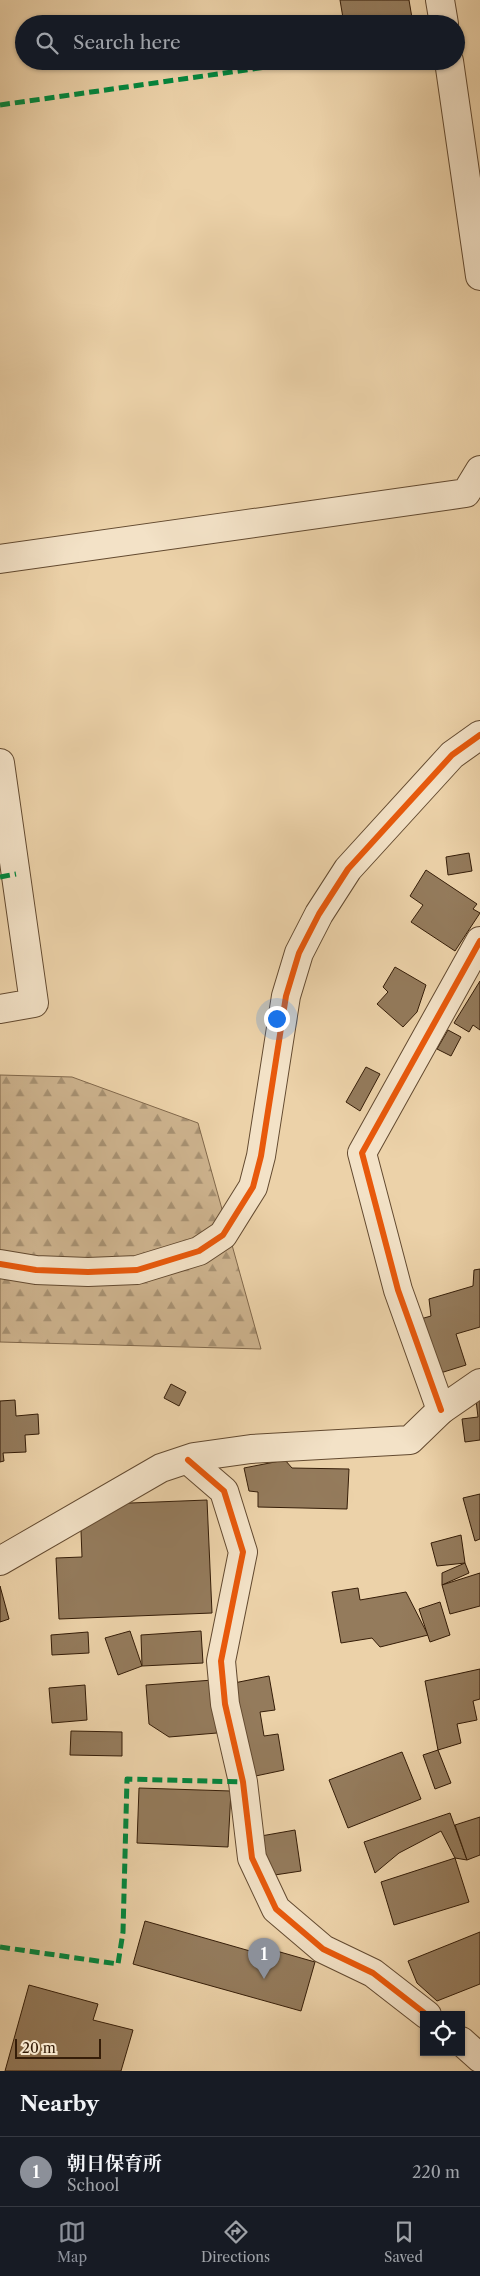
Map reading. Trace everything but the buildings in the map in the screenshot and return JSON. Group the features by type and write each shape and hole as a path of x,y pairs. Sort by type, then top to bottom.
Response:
{"street":[{"path":"440,0 442,15"},
{"path":"450,70 480,276"},
{"path":"0,559 466,493 480,470"},
{"path":"0,1264 36,1270 88,1272 137,1270 199,1251 223,1235 253,1187 261,1156 286,996 299,953 319,914 348,868 452,755 480,735"},
{"path":"0,763 34,1003 0,1009"},
{"path":"441,1410 398,1290 362,1153 480,941"},
{"path":"0,1561 161,1468 194,1457 251,1449 410,1440 441,1410 480,1383"},
{"path":"188,1460 224,1491 243,1552 221,1661 226,1704 243,1782 252,1858 276,1909 323,1949 373,1973 422,2011"},
{"path":"465,2045 480,2058"}],"green space":[{"path":"0,1075 72,1077 198,1123 261,1349 0,1342"}],"marked path":[{"path":"0,105 246,70"},
{"path":"0,877 16,874"},
{"path":"0,1947 118,1964 123,1932 127,1779 243,1782"}],"cycle path":[{"path":"0,1264 36,1270 88,1272 137,1270 199,1251 223,1235 253,1187 261,1156 286,996 299,953 319,914 348,869 452,755 480,735"},
{"path":"441,1410 398,1290 362,1153 480,941"},
{"path":"188,1460 224,1491 243,1552 221,1661 225,1704 243,1782 252,1858 276,1909 323,1949 373,1973 422,2011"}],"place":[{"name":"朝日保育所","path":"264,1979"}]}
